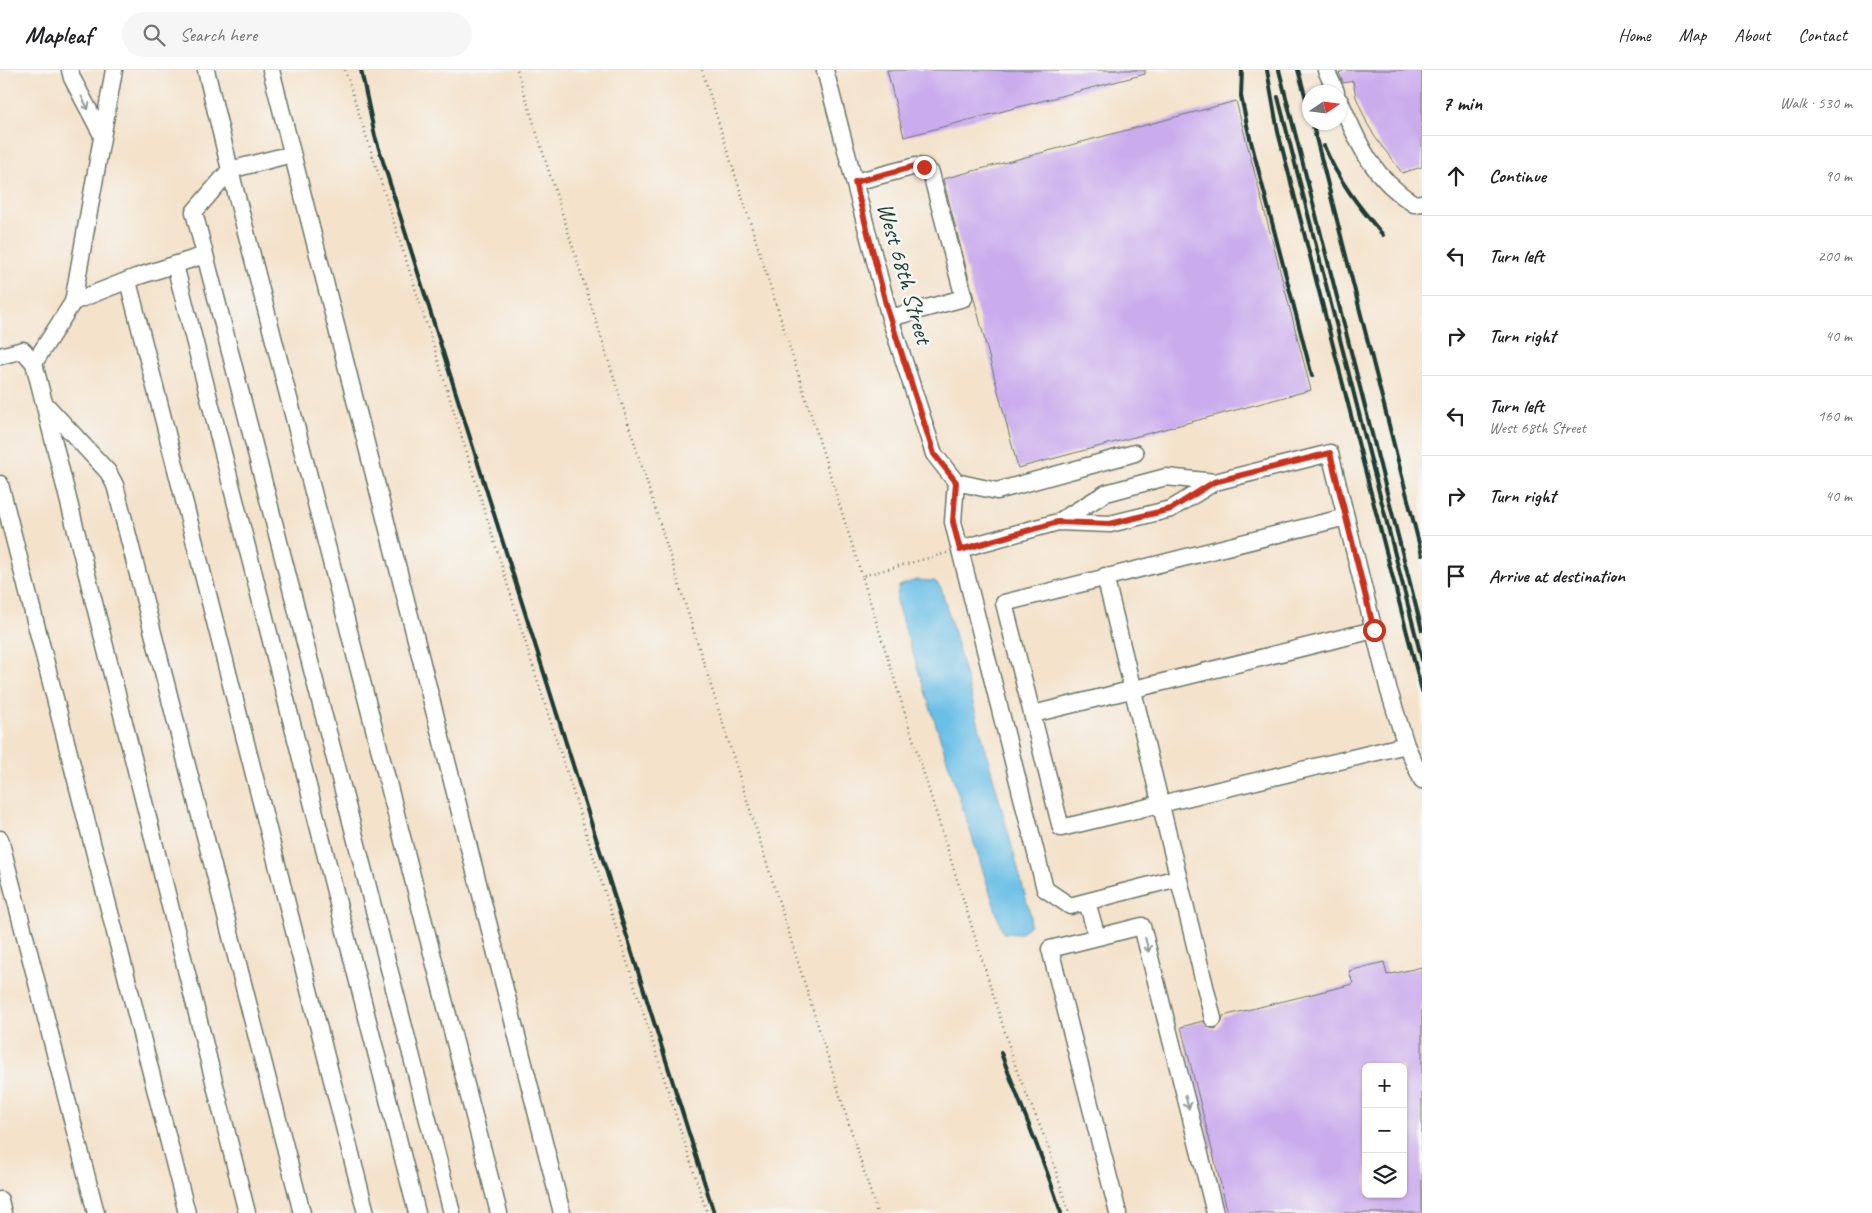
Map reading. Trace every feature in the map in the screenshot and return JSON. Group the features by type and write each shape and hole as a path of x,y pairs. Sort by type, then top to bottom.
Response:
{"street":[{"path":"70,70 72,78 102,135"},
{"path":"34,363 73,302 114,70"},
{"path":"206,70 230,170 499,1213"},
{"path":"271,70 562,1213"},
{"name":"West 68th Street","path":"826,70 890,318 934,454 956,482"},
{"path":"1326,70 1333,85"},
{"path":"1347,117 1361,148 1378,175 1398,194 1414,204 1422,203"},
{"path":"292,154 230,170 194,212 452,1213"},
{"path":"855,182 916,166 924,167 931,173 962,289 964,298 890,318"},
{"path":"73,302 205,255"},
{"path":"175,265 417,1213"},
{"path":"128,281 366,1213"},
{"path":"0,356 23,350 34,363 246,1213"},
{"path":"44,402 108,472 115,485 302,1213"},
{"path":"1135,453 997,491 956,482 953,522 1045,889 1070,906 1178,878"},
{"path":"1058,522 1110,524 1171,509 1214,482 1330,453 1389,692 1406,745 1422,780"},
{"path":"960,550 1058,522 1106,493 1166,477 1214,482"},
{"path":"0,484 187,1213"},
{"path":"1346,517 1004,602 1061,828 1406,745"},
{"path":"1105,576 1213,1019"},
{"path":"1032,714 1374,630"},
{"path":"0,839 96,1213"},
{"path":"1087,902 1097,937"},
{"path":"1118,1213 1050,949 1142,926 1215,1213"},
{"path":"0,1200 3,1213"}],"path":[{"path":"345,70 706,1213"},
{"path":"517,70 877,1213"},
{"path":"702,70 1017,1072 1048,1146 1069,1213"},
{"path":"862,576 960,550"}],"water":[{"path":"916,580 935,581 941,588 1031,917 1029,926 1019,934 1003,933 896,601 899,586"}],"building":[{"path":"887,70 1145,70 1145,74 904,137"},
{"path":"1345,70 1422,70 1422,167 1402,173 1367,123 1356,97 1353,81 1343,83 1339,73"},
{"path":"1236,101 1311,390 1018,468 943,179"},
{"path":"1384,962 1387,975 1422,967 1422,1213 1228,1213 1181,1027 1203,1021 1210,1028 1216,1029 1222,1022 1223,1016 1353,984 1349,971"}],"railway":[{"path":"361,70 375,136 714,1213"},
{"path":"1242,70 1241,96 1248,130 1312,376"},
{"path":"1267,70 1278,132 1422,691"},
{"path":"1279,70 1422,630"},
{"path":"1298,70 1302,85"},
{"path":"1278,97 1422,660"},
{"path":"1314,130 1422,555"},
{"path":"1324,146 1350,193 1383,235"},
{"path":"1001,1053 1061,1213"}],"route":[{"path":"924,167 916,166 855,182 887,308 934,454 956,482 953,522 960,550 1058,522 1110,524 1171,509 1214,482 1330,453 1374,630"}]}
